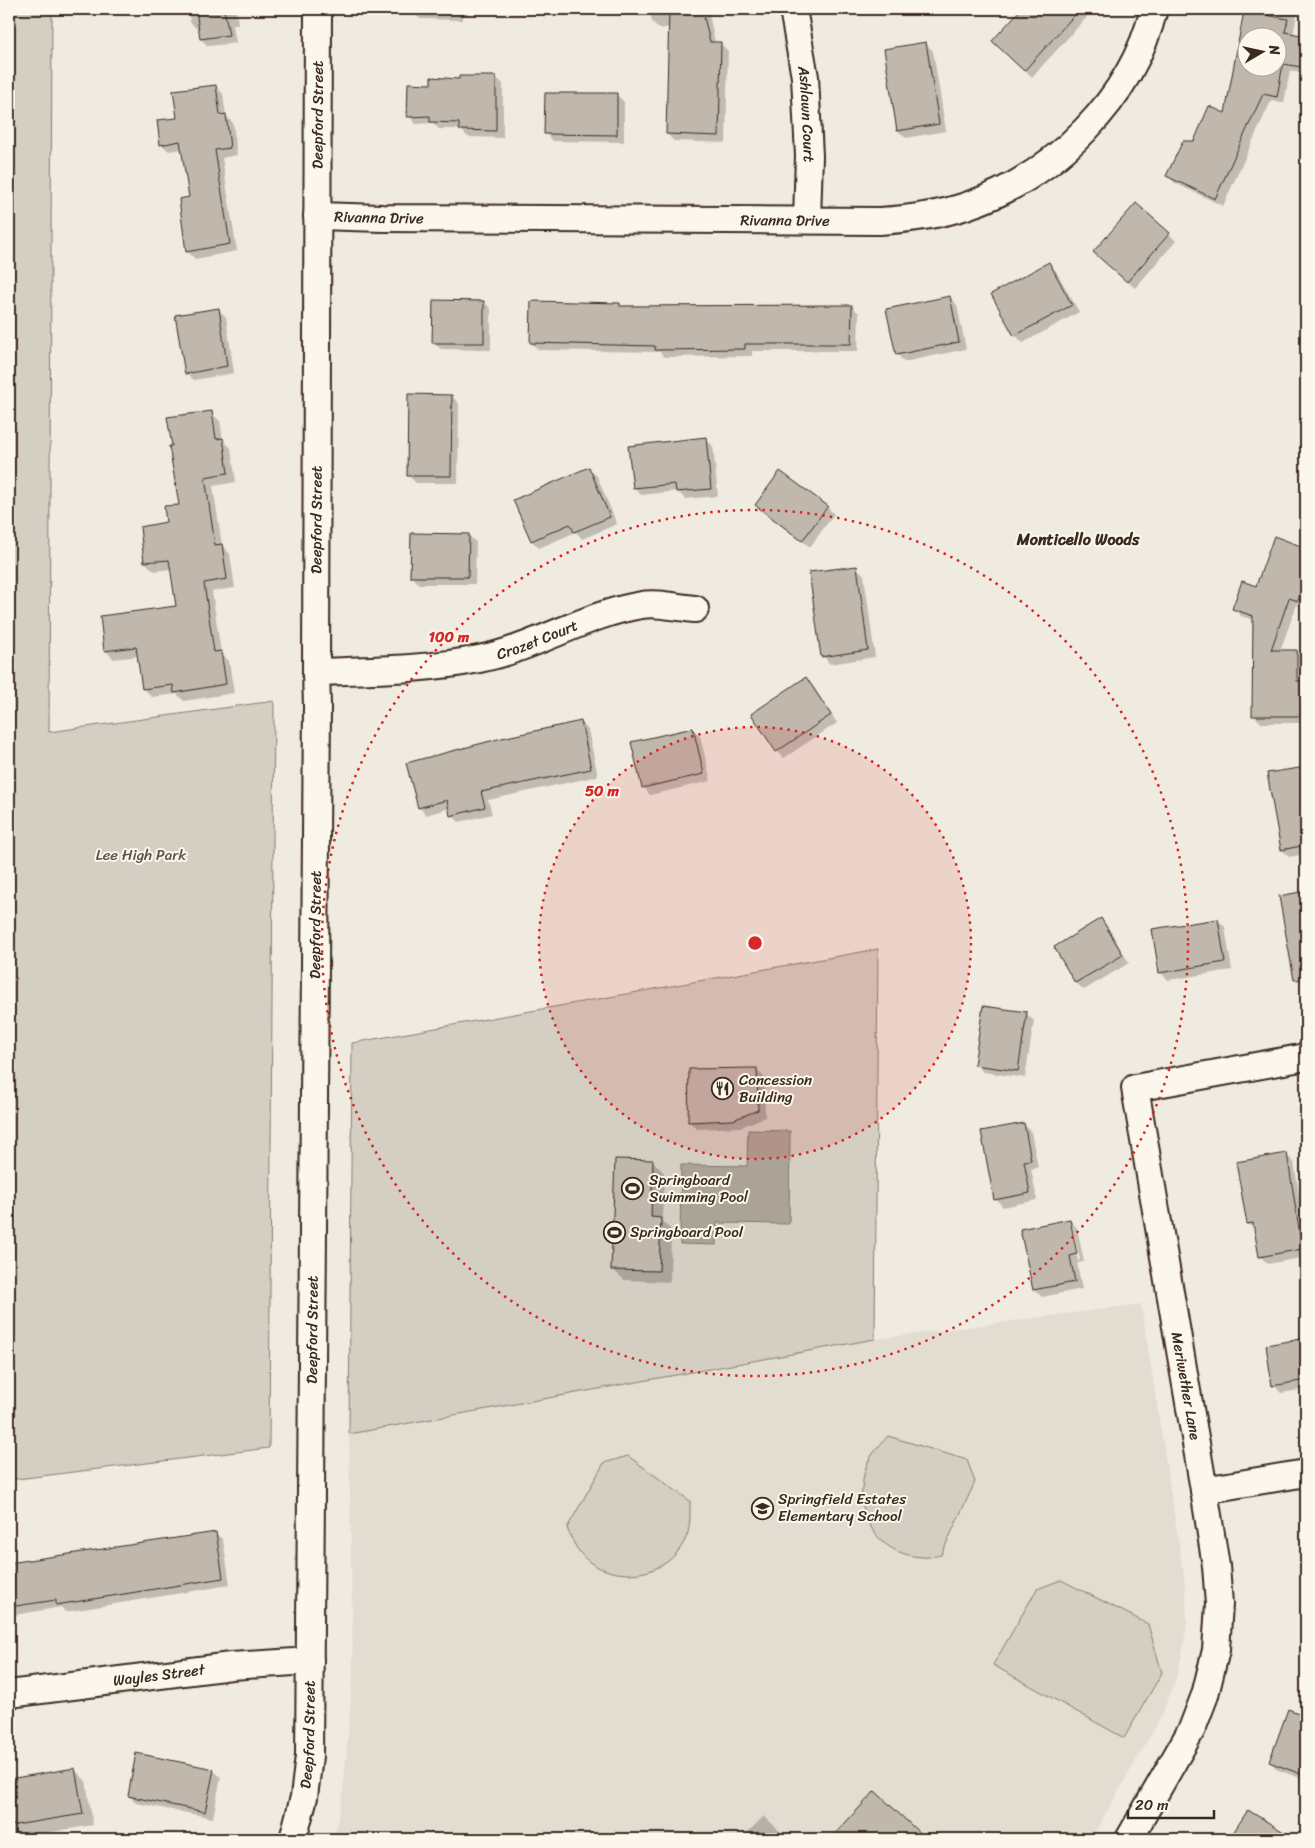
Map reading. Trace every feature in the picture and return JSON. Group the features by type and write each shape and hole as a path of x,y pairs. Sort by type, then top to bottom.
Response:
{"street":[{"name":"Deepford Street","path":"293,1839 304,1797 309,1756 317,706 318,9"},
{"name":"Ashlawn Court","path":"793,9 805,77 809,163 807,220"},
{"name":"Rivanna Drive","path":"317,216 880,221 939,214 968,205 1005,189 1039,169 1070,145 1097,117 1115,94 1144,41 1154,9"},
{"name":"Crozet Court","path":"316,672 420,668 480,659 514,649 604,613 644,604 695,609"},
{"name":"Meriwether Lane","path":"1129,1839 1192,1729 1205,1695 1216,1650 1219,1604 1216,1566 1204,1490 1135,1088 1306,1057"},
{"path":"1204,1490 1306,1473"},
{"name":"Wayles Street","path":"9,1694 232,1666 310,1662"}],"shaded area":[{"path":"748,1130 790,1131 789,1224 717,1223 716,1245 680,1244 681,1165 747,1166"},
{"name":"Springfield Estates Elementary School","path":"1141,1304 1185,1583 1187,1621 1183,1650 1175,1682 1161,1717 1091,1839 334,1839 343,1794 353,1673 349,1434 875,1339"}],"green space":[{"name":"Lee High Park","path":"9,9 52,9 49,732 274,701 269,1448 9,1480"},
{"name":"Springboard Pool","path":"878,949 875,1339 349,1434 352,1043"},
{"path":"888,1436 967,1460 975,1482 941,1555 922,1557 906,1554 892,1548 881,1540 872,1529 866,1516 862,1501 862,1486 866,1466 871,1456"},
{"path":"628,1456 690,1501 688,1532 676,1553 667,1562 656,1568 631,1574 606,1570 589,1562 577,1549 567,1528 604,1463"},
{"path":"1061,1580 1148,1624 1162,1673 1124,1738 993,1665 1037,1589"}],"building":[{"path":"196,9 224,9 229,35 200,39"},
{"path":"669,9 702,9 710,42 721,42 719,136 666,134"},
{"path":"1021,9 1080,9 1024,71 992,41"},
{"path":"1244,11 1288,19 1286,28 1241,28"},
{"path":"1288,33 1306,36 1301,67 1288,65"},
{"path":"926,42 939,124 897,131 884,49"},
{"path":"1238,43 1238,78 1280,78 1277,97 1263,94 1215,199 1166,176 1183,141 1194,141 1209,106 1225,113"},
{"path":"459,76 496,76 496,131 459,130 459,123 430,122 430,116 407,117 408,83 431,84 431,77 459,79"},
{"path":"216,85 220,115 226,114 230,148 215,150 230,244 186,252 179,199 189,197 180,141 160,145 157,120 177,118 173,90"},
{"path":"545,93 617,93 617,135 544,134"},
{"path":"1136,203 1170,233 1127,282 1093,252"},
{"path":"1049,262 1072,305 1014,336 991,294"},
{"path":"950,296 959,342 896,355 886,309"},
{"path":"433,300 484,301 484,343 432,343"},
{"path":"531,301 620,303 620,306 852,305 851,344 745,344 745,349 655,350 655,346 530,343"},
{"path":"219,308 227,366 185,374 175,315"},
{"path":"408,394 452,395 451,476 407,476"},
{"path":"212,411 216,439 223,438 228,473 205,477 215,545 222,544 227,579 204,583 214,652 221,651 226,684 174,693 173,685 142,689 136,647 104,651 100,616 176,606 169,560 144,562 140,527 166,522 164,506 179,505 169,446 172,446 167,417"},
{"path":"706,437 711,489 676,492 675,484 633,488 628,446"},
{"path":"589,467 610,517 574,532 570,524 531,541 513,500"},
{"path":"780,471 828,506 802,541 755,505"},
{"path":"411,533 469,534 468,577 410,577"},
{"path":"1274,536 1306,548 1306,578 1298,601 1289,598 1271,650 1297,650 1297,681 1302,681 1302,716 1252,716 1253,616 1232,609 1242,581 1256,586"},
{"path":"857,566 868,650 821,657 809,572"},
{"path":"806,677 831,715 776,752 751,714"},
{"path":"581,721 591,769 481,792 485,807 450,816 447,800 418,808 406,763 502,738"},
{"path":"693,728 704,774 642,788 631,742"},
{"path":"1306,767 1306,845 1281,850 1267,773"},
{"path":"1306,891 1306,979 1294,980 1279,896"},
{"path":"1101,918 1123,955 1075,983 1054,947"},
{"path":"1218,919 1225,962 1159,973 1152,929"},
{"path":"983,1006 1027,1012 1018,1071 974,1065"},
{"name":"Concession Building","path":"757,1068 758,1110 733,1120 688,1122 689,1069"},
{"path":"1024,1123 1031,1160 1024,1161 1030,1193 994,1200 981,1131"},
{"path":"1287,1153 1302,1249 1259,1257 1253,1223 1247,1224 1236,1162"},
{"name":"Springboard Swimming Pool","path":"615,1159 653,1160 651,1217 661,1218 659,1271 611,1270"},
{"path":"1070,1219 1077,1254 1070,1256 1075,1282 1033,1290 1020,1229"},
{"path":"1306,1338 1306,1380 1272,1386 1266,1345"},
{"path":"216,1532 223,1578 56,1605 56,1600 9,1607 9,1563"},
{"path":"1288,1709 1306,1716 1306,1776 1269,1762"},
{"path":"136,1753 214,1769 205,1812 128,1796"},
{"path":"75,1768 83,1814 9,1826 9,1779"},
{"path":"875,1791 926,1839 830,1839"},
{"path":"1248,1810 1295,1839 1229,1839"}],"place":[{"name":"Concession Building","path":"723,1089"},
{"name":"Springboard Swimming Pool","path":"633,1189"},
{"name":"Springboard Pool","path":"614,1232"},
{"name":"Springfield Estates Elementary School","path":"762,1508"}],"district":[{"name":"Monticello Woods","path":"1078,539"}]}
